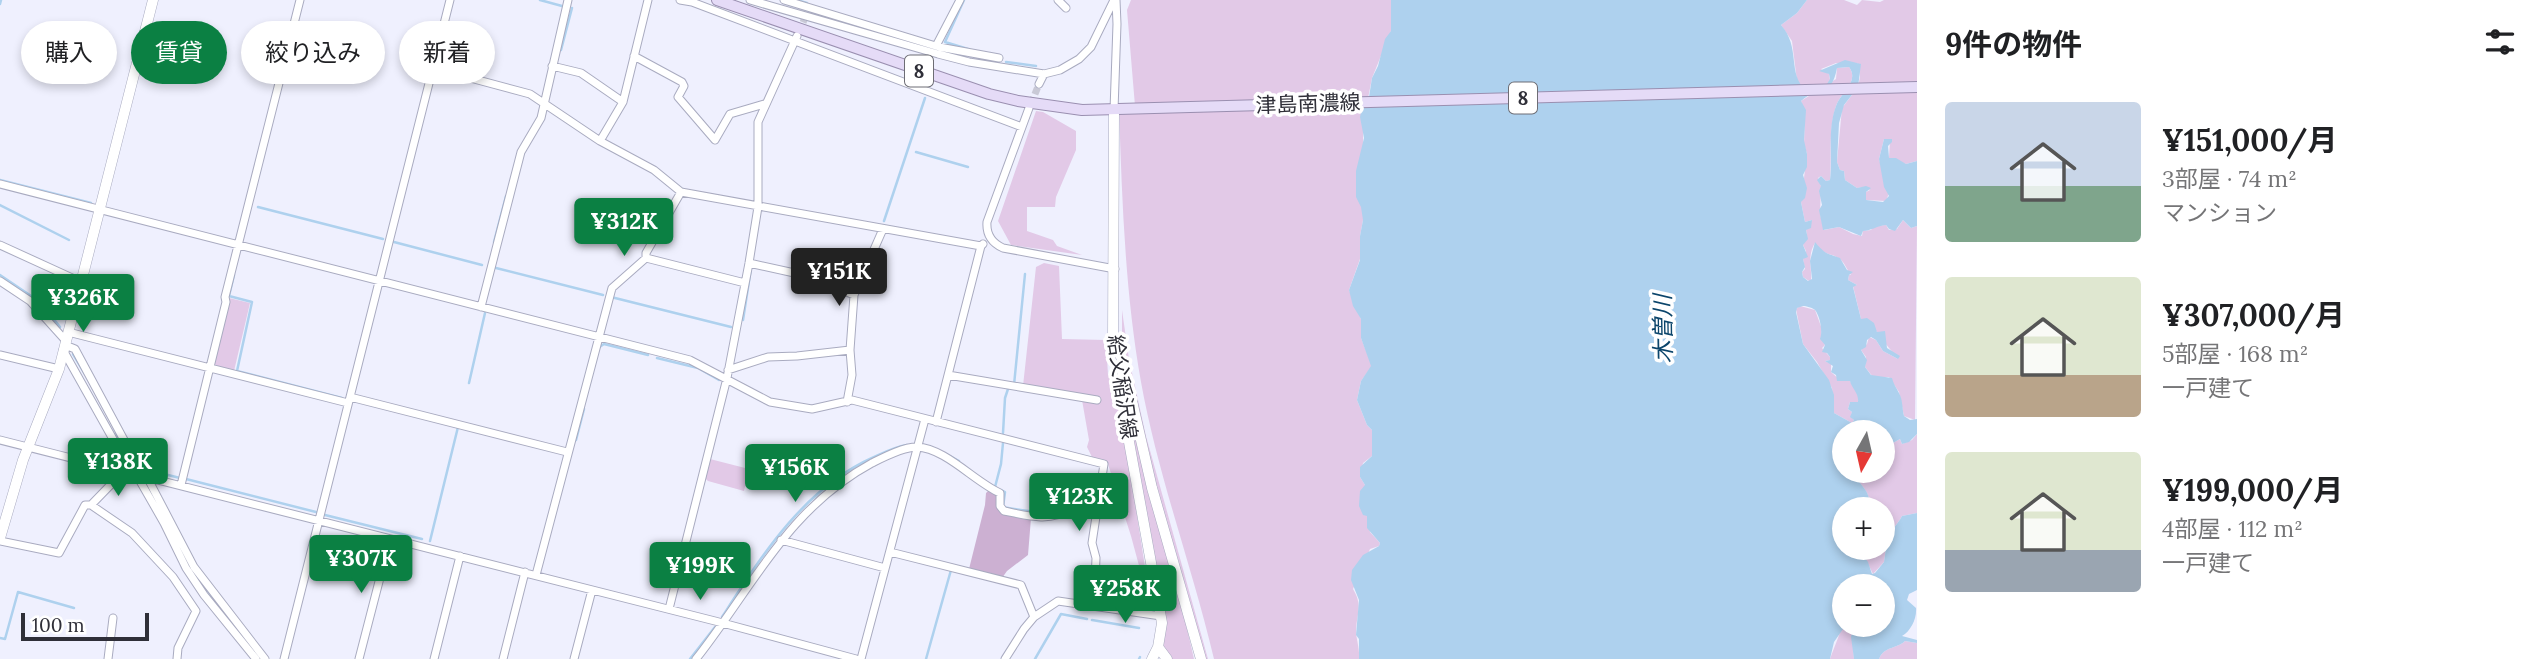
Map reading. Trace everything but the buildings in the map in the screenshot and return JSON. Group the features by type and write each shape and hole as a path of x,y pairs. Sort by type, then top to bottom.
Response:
{"main road":[{"name":"津島南濃線","path":"717,0 989,94 1058,107 1114,110 1917,87"}],"street":[{"path":"153,0 59,369 28,447 1,534 59,553 85,505 91,505 132,533 173,577 196,611"},
{"path":"181,485 237,245 300,0"},
{"path":"445,21 450,0"},
{"path":"481,307 521,152 541,118 568,0"},
{"path":"600,141 623,102 648,0"},
{"path":"680,0 796,38 1022,127"},
{"path":"750,0 805,18 938,49 999,58"},
{"path":"784,0 811,4 969,62 1044,74 1079,59 1091,47 1115,0"},
{"path":"938,49 960,0"},
{"path":"1058,0 1066,8"},
{"path":"1114,110 1117,24 1115,0"},
{"path":"805,18 811,4"},
{"path":"669,609 728,374 749,263 758,207 758,122 796,38"},
{"path":"634,56 682,82 684,86 678,97 715,140 730,114 765,104"},
{"path":"552,66 582,72 623,102"},
{"path":"1039,84 1044,74"},
{"path":"284,659 429,84"},
{"path":"493,84 530,94 600,141 654,170 681,192 981,246"},
{"path":"1029,108 987,222 986,230 990,238 1003,248 1115,269"},
{"name":"給父稲沢線","path":"1114,110 1113,340 1122,359 1125,420 1161,617 1161,634 1152,659"},
{"path":"0,184 690,359 728,374 770,402 812,409 852,400 1104,464 1092,543 1096,558 1094,605"},
{"path":"536,575 612,288 646,258 646,253 681,192"},
{"path":"847,402 852,375 850,350 854,295 883,229"},
{"path":"936,422 981,246 990,238"},
{"path":"0,245 81,282"},
{"path":"646,258 745,283"},
{"path":"749,263 808,276 854,295"},
{"path":"0,281 30,300 65,342 132,473 164,523 186,568 204,595 256,659"},
{"path":"65,342 209,368 567,452"},
{"path":"728,374 768,357 850,350"},
{"path":"0,355 59,369"},
{"path":"1122,359 1152,488 1201,659"},
{"path":"948,375 1097,400"},
{"path":"0,440 858,659 925,419"},
{"path":"696,659 724,623 755,574 797,520 852,474 882,458 918,447 951,459 983,485 1000,493 1000,506 1004,511 1033,517 1051,516 1068,510 1102,480"},
{"path":"91,505 132,473"},
{"path":"147,477 194,567 265,659"},
{"path":"359,659 390,538"},
{"path":"781,540 885,568"},
{"path":"890,552 1021,585 1034,617"},
{"path":"434,659 460,556"},
{"path":"503,659 525,572"},
{"path":"575,659 592,590"},
{"path":"177,659 178,648 204,595"},
{"path":"1005,659 1034,617 1058,601 1161,617"},
{"path":"108,659 113,618"},
{"path":"1158,647 1167,659"}],"shaded area":[{"path":"1131,0 1391,0 1391,31 1372,78 1363,124 1363,220 1360,259 1349,290 1361,319 1361,338 1372,366 1361,381 1357,400 1367,425 1372,430 1372,456 1363,463 1360,477 1365,485 1370,532 1380,543 1370,549 1353,589 1359,605 1356,630 1359,659 1214,659 1148,417 1131,314 1119,108 1135,106 1127,10"},
{"path":"1807,0 1844,0 1857,5 1862,0 1917,0 1917,161 1906,164 1889,158 1890,140 1884,139 1879,159 1889,193 1886,201 1866,200 1866,192 1870,190 1857,188 1845,180 1844,171 1840,170 1837,162 1842,108 1858,87 1858,63 1836,63 1821,69 1829,74 1828,84 1806,90 1797,81 1792,41 1781,25 1797,13"},
{"path":"1849,67 1852,72 1851,83 1838,101 1832,124 1830,180 1826,181 1821,176 1818,178 1821,186 1820,214 1824,230 1839,227 1862,236 1863,231 1871,230 1874,226 1886,225 1889,230 1897,229 1903,220 1911,228 1917,226 1915,420 1904,416 1899,392 1889,377 1873,377 1865,367 1866,357 1861,350 1869,337 1876,340 1883,351 1898,359 1885,343 1885,332 1877,332 1871,323 1861,319 1853,286 1857,285 1848,280 1851,275 1843,262 1821,250 1815,243 1810,262 1811,281 1817,286 1815,290 1808,290 1809,281 1803,277 1802,272 1805,269 1803,259 1806,251 1803,245 1806,230 1812,220 1805,222 1801,202 1807,154 1804,144 1805,112 1801,101 1836,79 1837,68"},
{"path":"1036,111 1043,112 1076,131 1076,150 1056,197 1055,207 1027,207 1027,231 1053,240 1057,246 1082,255 1011,245 998,221"},
{"path":"1044,263 1059,266 1062,339 1106,340 1108,375 1115,375 1150,599 1107,461 1092,457 1087,447 1089,440 1082,400 1023,386 1036,267"},
{"path":"229,298 250,303 234,371 213,364"},
{"path":"1800,306 1815,310 1825,345 1822,348 1830,357 1830,360 1825,361 1831,364 1831,372 1840,380 1850,381 1858,395 1858,403 1850,402 1848,409 1854,420 1847,420 1834,413 1832,388 1803,344 1796,309"},
{"path":"1122,310 1129,359 1146,436 1208,659 1203,659 1125,362"},
{"path":"1124,386 1194,659 1171,659 1160,640"},
{"path":"1917,434 1917,513 1902,516 1895,527 1895,497 1868,497 1859,483 1895,483 1895,442 1900,439 1902,444 1912,440"},
{"path":"710,459 749,469 744,491 708,481 705,478"},
{"path":"989,490 999,494 999,506 1031,518 1028,555 1002,578 969,569 986,493"},
{"path":"1866,560 1884,560 1884,562 1873,574"},
{"path":"1838,637 1852,637 1854,659 1830,659"},
{"path":"1905,641 1917,643 1917,659 1879,659 1884,652"}],"water":[{"name":"木曽川","path":"1391,0 1807,0 1797,13 1781,25 1791,42 1800,84 1806,90 1827,84 1829,74 1819,71 1845,60 1861,64 1858,87 1844,105 1839,123 1837,162 1840,170 1844,171 1845,180 1857,188 1871,188 1866,192 1866,200 1883,202 1889,196 1884,187 1879,159 1884,139 1892,139 1888,146 1889,158 1896,158 1906,164 1917,161 1917,226 1911,228 1903,220 1895,231 1886,225 1863,231 1861,236 1839,227 1823,230 1819,210 1822,205 1819,191 1821,186 1817,180 1821,176 1826,181 1830,180 1833,115 1852,78 1849,67 1837,68 1835,78 1828,88 1801,101 1806,110 1804,140 1807,167 1803,175 1807,188 1805,198 1801,202 1805,222 1812,220 1811,228 1806,230 1808,239 1803,245 1808,257 1803,259 1805,267 1802,272 1808,281 1812,279 1810,261 1815,242 1826,253 1840,258 1847,270 1853,272 1848,280 1857,285 1853,287 1861,319 1867,318 1874,323 1877,332 1885,331 1887,348 1900,356 1898,359 1883,351 1871,337 1867,340 1866,347 1861,350 1867,360 1865,367 1871,375 1892,378 1901,399 1904,416 1910,420 1917,419 1917,434 1909,442 1902,444 1900,439 1895,442 1895,420 1854,420 1850,417 1850,402 1858,402 1858,399 1850,381 1837,381 1836,375 1831,372 1833,366 1825,361 1830,360 1830,357 1822,352 1825,345 1820,339 1821,328 1814,309 1804,306 1797,308 1803,344 1829,380 1834,395 1834,413 1847,420 1832,420 1832,483 1859,483 1868,497 1832,497 1832,560 1866,560 1872,574 1832,574 1832,637 1837,637 1830,659 1359,659 1359,639 1356,635 1359,600 1351,580 1352,570 1363,555 1380,543 1367,528 1367,516 1363,515 1359,506 1360,491 1365,485 1360,477 1360,467 1372,456 1372,430 1367,425 1357,400 1361,381 1371,366 1361,338 1361,319 1353,306 1349,290 1360,260 1363,220 1356,197 1356,171 1364,138 1360,117 1369,97 1372,78 1385,39 1391,31"},
{"path":"1917,513 1917,590 1909,594 1907,600 1916,608 1916,612 1911,628 1902,636 1917,640 1917,643 1905,641 1884,652 1879,659 1854,659 1851,637 1895,637 1895,574 1872,574 1884,560 1895,560 1895,527 1902,516"}],"waterway":[{"path":"0,4 1,0"},
{"path":"540,0 562,6"},
{"path":"797,0 807,3"},
{"path":"964,0 945,42 968,49"},
{"path":"561,50 572,8"},
{"path":"1006,62 1036,66"},
{"path":"884,221 925,98"},
{"path":"916,152 968,167"},
{"path":"0,180 91,203"},
{"path":"494,242 506,196"},
{"path":"0,205 69,240"},
{"path":"258,207 383,239"},
{"path":"394,242 482,265"},
{"path":"496,268 603,295"},
{"path":"743,320 751,268"},
{"path":"1014,385 1025,274"},
{"path":"0,275 40,302 60,327"},
{"path":"234,275 229,296 252,302 237,371 342,398"},
{"path":"611,297 731,327"},
{"path":"469,383 485,313"},
{"path":"598,348 604,344 648,355"},
{"path":"73,354 85,374"},
{"path":"657,358 698,368 719,380"},
{"path":"1003,433 1008,389"},
{"path":"576,440 584,409"},
{"path":"430,541 458,427"},
{"path":"116,433 134,467"},
{"path":"995,487 1003,443"},
{"path":"722,617 768,548 804,506 847,471 884,452 907,445"},
{"path":"946,454 959,461"},
{"path":"144,469 180,478"},
{"path":"1001,490 1005,492 1003,507 1046,511 1064,504 1096,475"},
{"path":"186,479 316,512"},
{"path":"325,515 422,539"},
{"path":"190,568 227,615"},
{"path":"926,659 951,570"},
{"path":"0,638 5,639 18,592 74,608"},
{"path":"1035,659 1061,614 1087,619"},
{"path":"1092,620 1139,628"},
{"path":"690,659 715,627"}],"tunnel":[{"path":"799,32 804,20"},
{"path":"1031,104 1039,84"}]}
